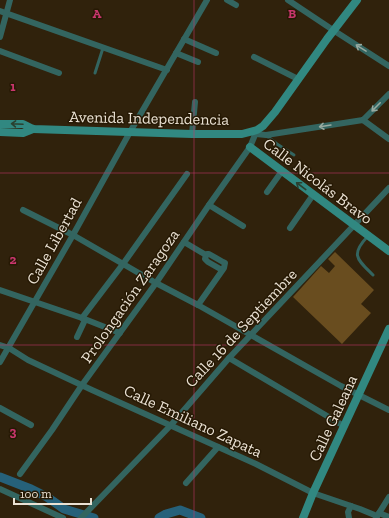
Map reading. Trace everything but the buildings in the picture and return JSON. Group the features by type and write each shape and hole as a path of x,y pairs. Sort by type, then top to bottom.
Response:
{"main road":[{"path":"259,130 277,108 333,30 358,0"},
{"name":"Avenida Independencia","path":"0,124 23,124 33,129"},
{"name":"Avenida Independencia","path":"0,132 23,133 33,129 242,134 259,130"},
{"name":"Calle Nicolás Bravo","path":"250,147 389,251"},
{"name":"Calle Galeana","path":"303,518 313,493 389,329"}],"street":[{"path":"0,37 10,0"},
{"name":"Calle Libertad","path":"0,362 130,132 207,0"},
{"path":"227,0 236,5"},
{"path":"288,0 389,66"},
{"path":"0,11 167,70"},
{"path":"184,39 216,53"},
{"path":"0,51 59,73"},
{"path":"176,53 198,62"},
{"path":"254,57 298,79"},
{"path":"389,94 363,120 389,138"},
{"path":"192,134 195,102"},
{"name":"Avenida Independencia","path":"259,130 266,134 363,120"},
{"name":"Prolongación Zaragoza","path":"20,474 156,283 250,147 259,130"},
{"path":"267,192 282,171"},
{"path":"77,337 84,319 187,174"},
{"name":"Calle 16 de Septiembre","path":"80,518 171,425 229,358 389,188"},
{"path":"290,228 313,195"},
{"path":"209,205 242,226"},
{"path":"23,210 73,235 251,336 358,395 389,410"},
{"path":"184,242 205,256 208,262 223,269 198,305"},
{"path":"0,290 120,333"},
{"name":"Calle Emiliano Zapata","path":"0,345 9,348 28,360 256,464 313,493 377,516 389,517"},
{"path":"229,358 344,426"},
{"path":"0,408 31,425"},
{"path":"186,483 218,447"},
{"path":"0,489 63,518"},
{"path":"377,516 389,497"},
{"path":"349,518 348,512 351,506"}],"lane":[{"path":"95,74 103,48"},
{"path":"266,134 276,144 294,155"},
{"path":"368,236 358,249 357,257 361,264 373,275"}],"waterway":[{"path":"0,477 31,489 47,497 64,509 94,518"},
{"path":"159,518 166,514 180,510 201,518"}]}
